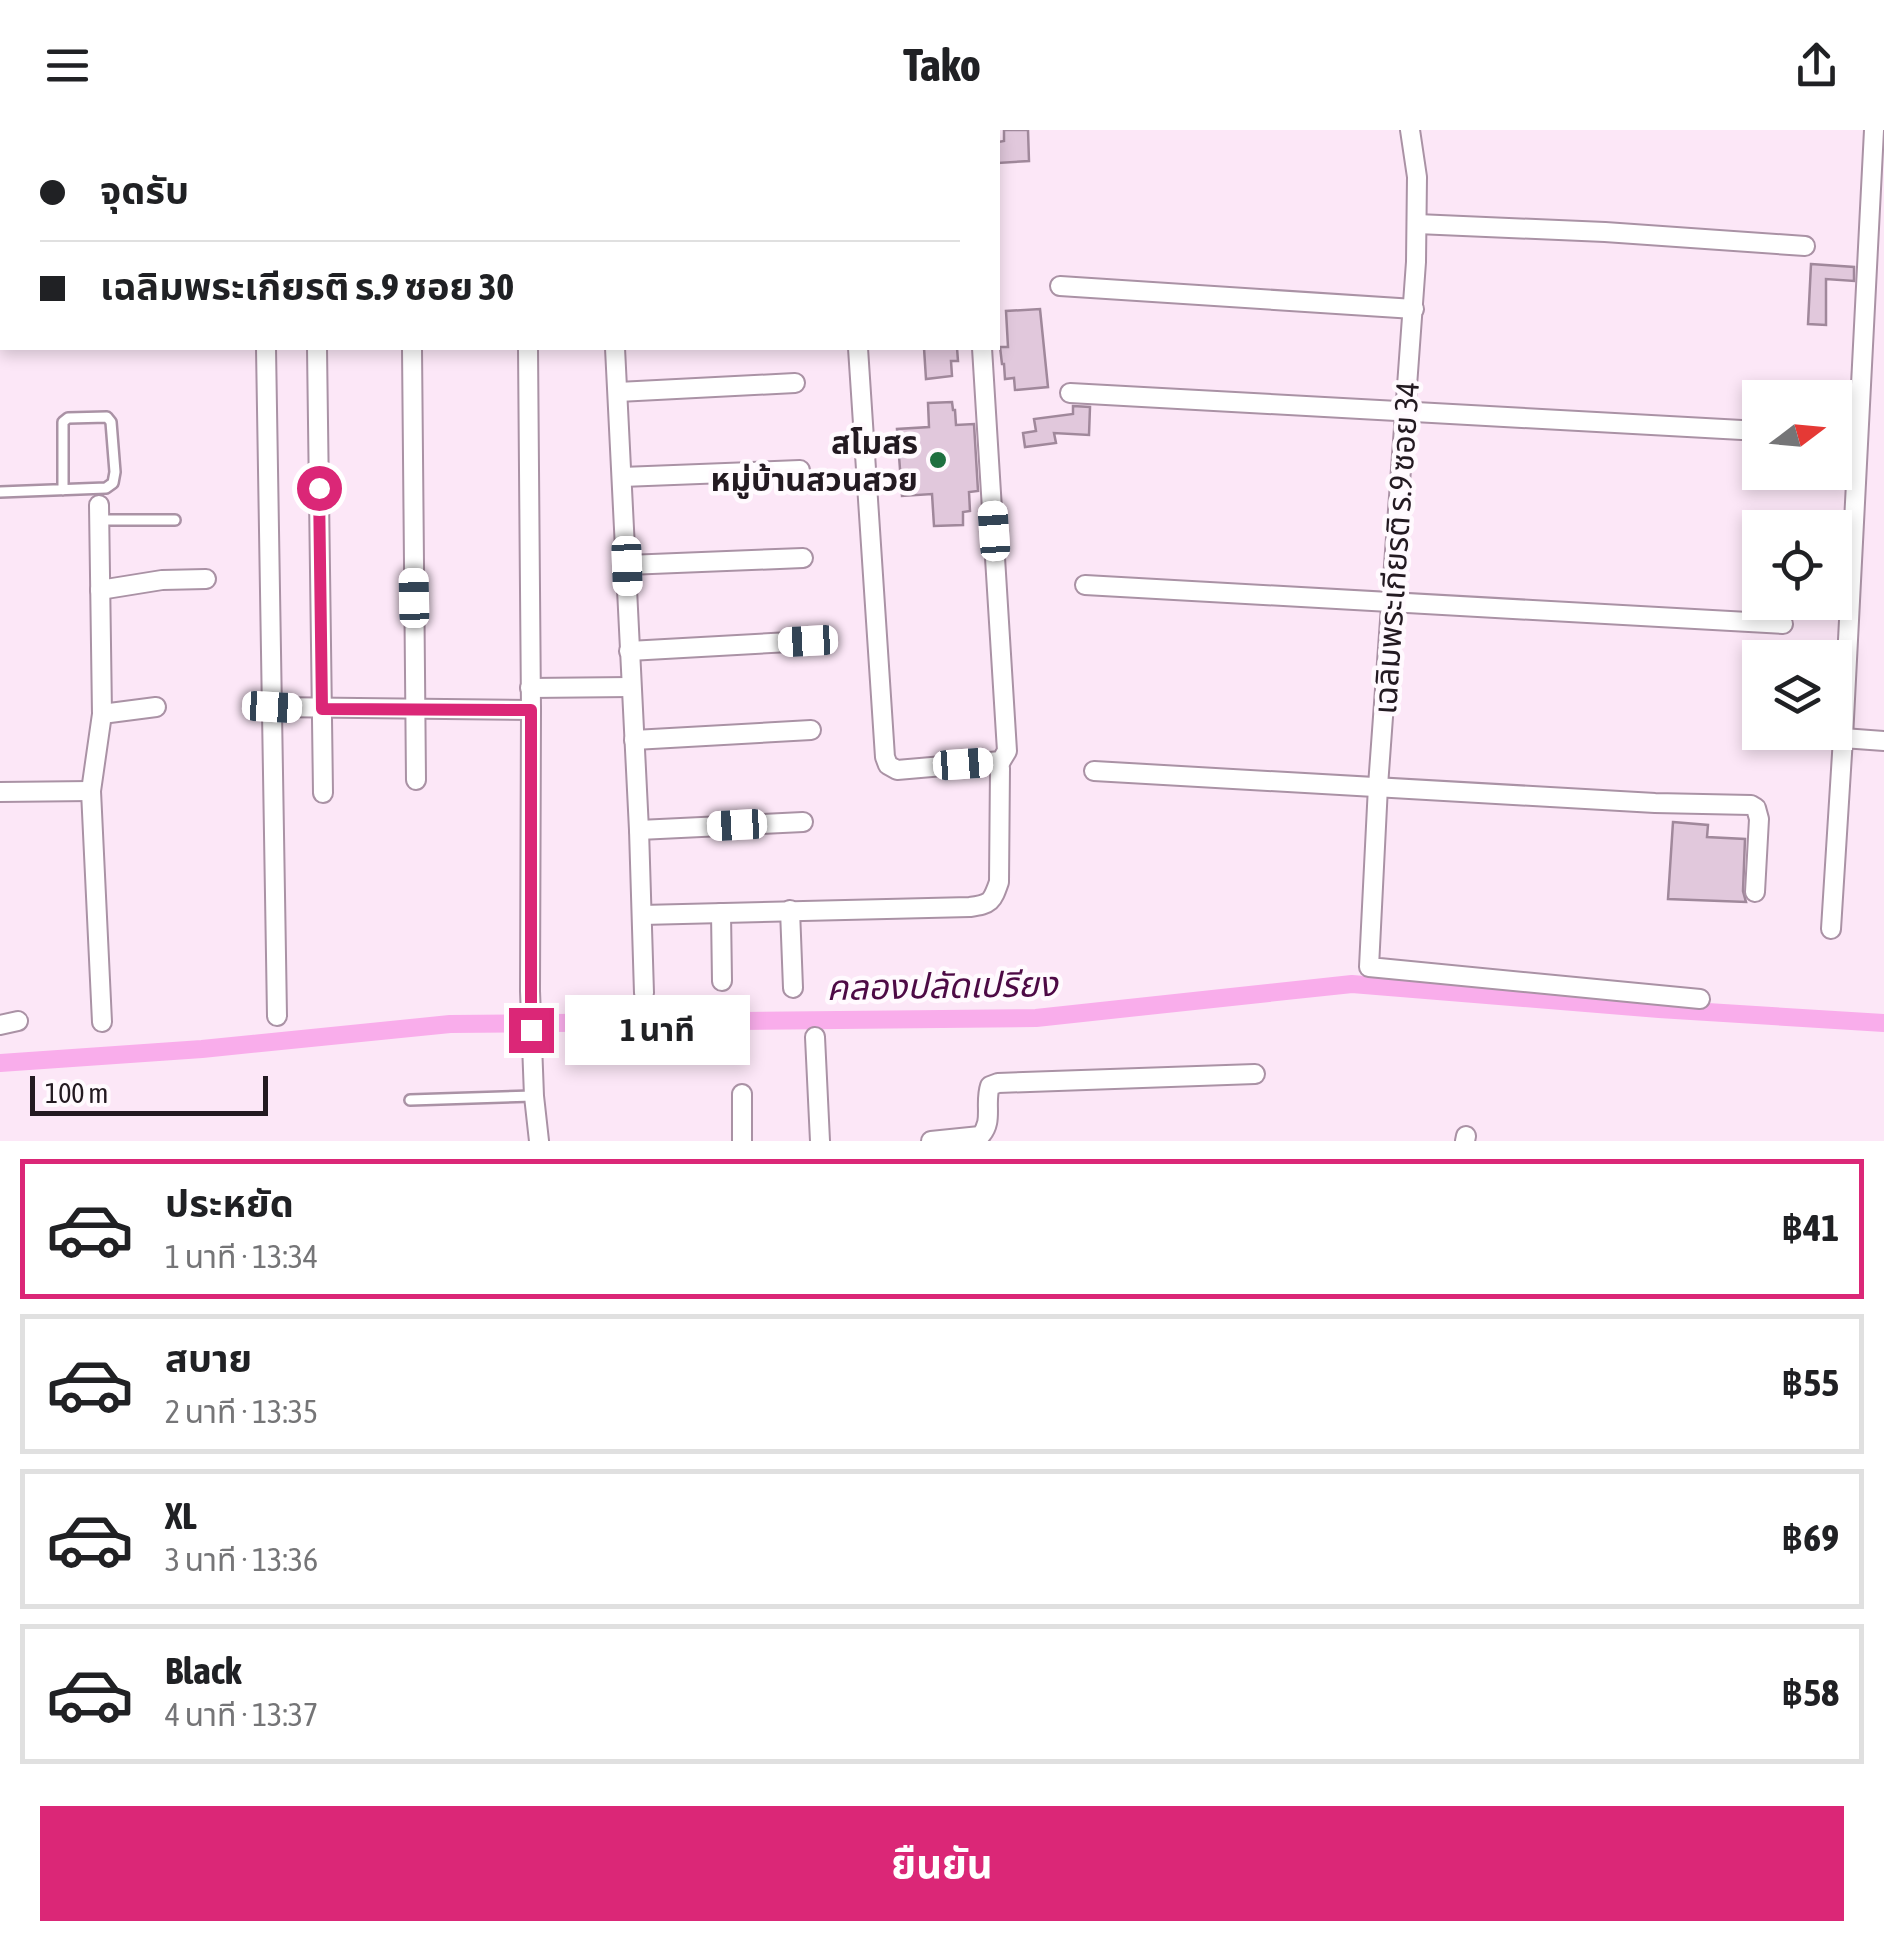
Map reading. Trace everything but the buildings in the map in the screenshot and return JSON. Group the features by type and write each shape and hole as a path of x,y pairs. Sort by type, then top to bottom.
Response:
{"street":[{"name":"เฉลิมพระเกียรติ ร.9 ซอย 34","path":"1410,130 1418,177 1414,309 1378,786 1369,967 1700,999"},
{"path":"1848,640 1874,130"},
{"path":"1417,224 1805,246"},
{"path":"1060,286 1414,309"},
{"path":"266,350 277,1016"},
{"path":"317,350 322,793"},
{"path":"412,350 416,780"},
{"path":"528,350 530,991 538,1141"},
{"path":"615,350 644,993"},
{"path":"858,350 885,757 888,766 897,770 996,762 1007,751 982,350"},
{"path":"618,392 795,383"},
{"path":"1070,393 1742,430"},
{"path":"622,477 800,470"},
{"path":"99,512 102,714 90,791 102,1022"},
{"path":"627,566 803,558"},
{"path":"100,590 206,578"},
{"path":"1085,584 1783,624"},
{"path":"629,651 808,641"},
{"path":"530,688 631,687"},
{"path":"102,714 156,707"},
{"path":"272,707 531,710"},
{"path":"634,740 810,730"},
{"path":"1852,739 1884,741"},
{"path":"1831,929 1842,750"},
{"path":"642,915 986,904 993,899 999,882 1000,768 996,762"},
{"path":"1094,771 1751,805 1756,808 1758,819 1754,892"},
{"path":"0,792 90,791"},
{"path":"639,830 803,822"},
{"path":"790,910 793,988"},
{"path":"721,913 722,981"},
{"path":"816,1037 820,1141"},
{"path":"931,1141 980,1136 988,1122 990,1086 998,1083 1255,1074"},
{"path":"742,1094 742,1141"}],"lane":[{"path":"0,492 63,490 106,488 113,482 115,472 108,417 68,418 63,422 63,490"},
{"path":"99,512 175,520"},
{"path":"410,1100 534,1096"}],"waterway":[{"name":"คลองปลัดเปรียง","path":"0,1063 202,1049 450,1024 1036,1018 1352,984 1884,1023"}],"place":[{"name":"สโมสร หมู่บ้านสวนสวย","path":"938,460"}],"route":[{"path":"319,488 322,709 531,710 531,1030"}]}
